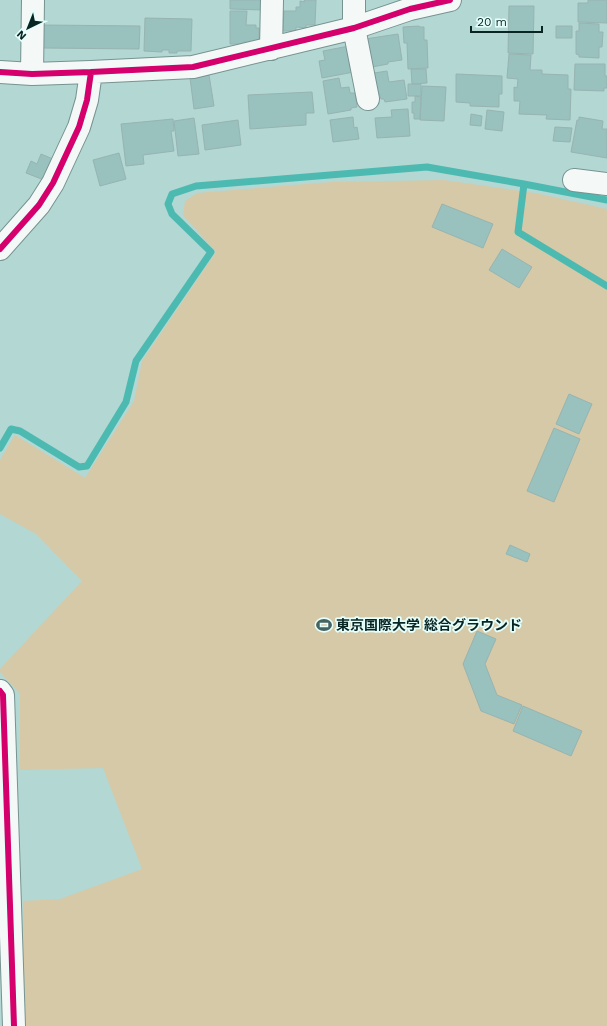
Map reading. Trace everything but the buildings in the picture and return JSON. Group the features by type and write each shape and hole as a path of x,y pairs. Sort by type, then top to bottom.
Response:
{"street":[{"path":"32,74 33,0"},
{"path":"271,49 272,0"},
{"path":"354,0 354,28 368,99"},
{"path":"0,72 32,74 193,67 354,28 410,9 450,0"},
{"path":"0,250 39,205 53,183 79,127 87,100 91,72"},
{"path":"574,180 607,184"},
{"path":"0,691 3,695 14,1026"}],"shaded area":[{"name":"東京国際大学 総合グラウンド","path":"444,180 535,193 607,209 607,1026 25,1026 23,901 60,899 142,869 103,768 20,770 20,694 0,672 0,669 82,581 36,534 0,514 0,460 15,435 85,478 134,401 142,361 216,252 183,215 185,201 197,193 331,182"}],"waterway":[{"path":"0,448 11,429 20,431 79,467 87,466 126,402 136,361 211,252 172,214 168,204 172,194 196,186 427,167 607,200"},
{"path":"524,184 518,232 607,286"}],"cycle path":[{"path":"0,72 32,74 193,67 354,28 410,9 450,0"},
{"path":"0,249 39,205 53,183 79,127 87,100 91,72"},
{"path":"0,691 3,695 14,1026"}],"place":[{"name":"東京国際大学 総合グラウンド","path":"324,625"}]}
